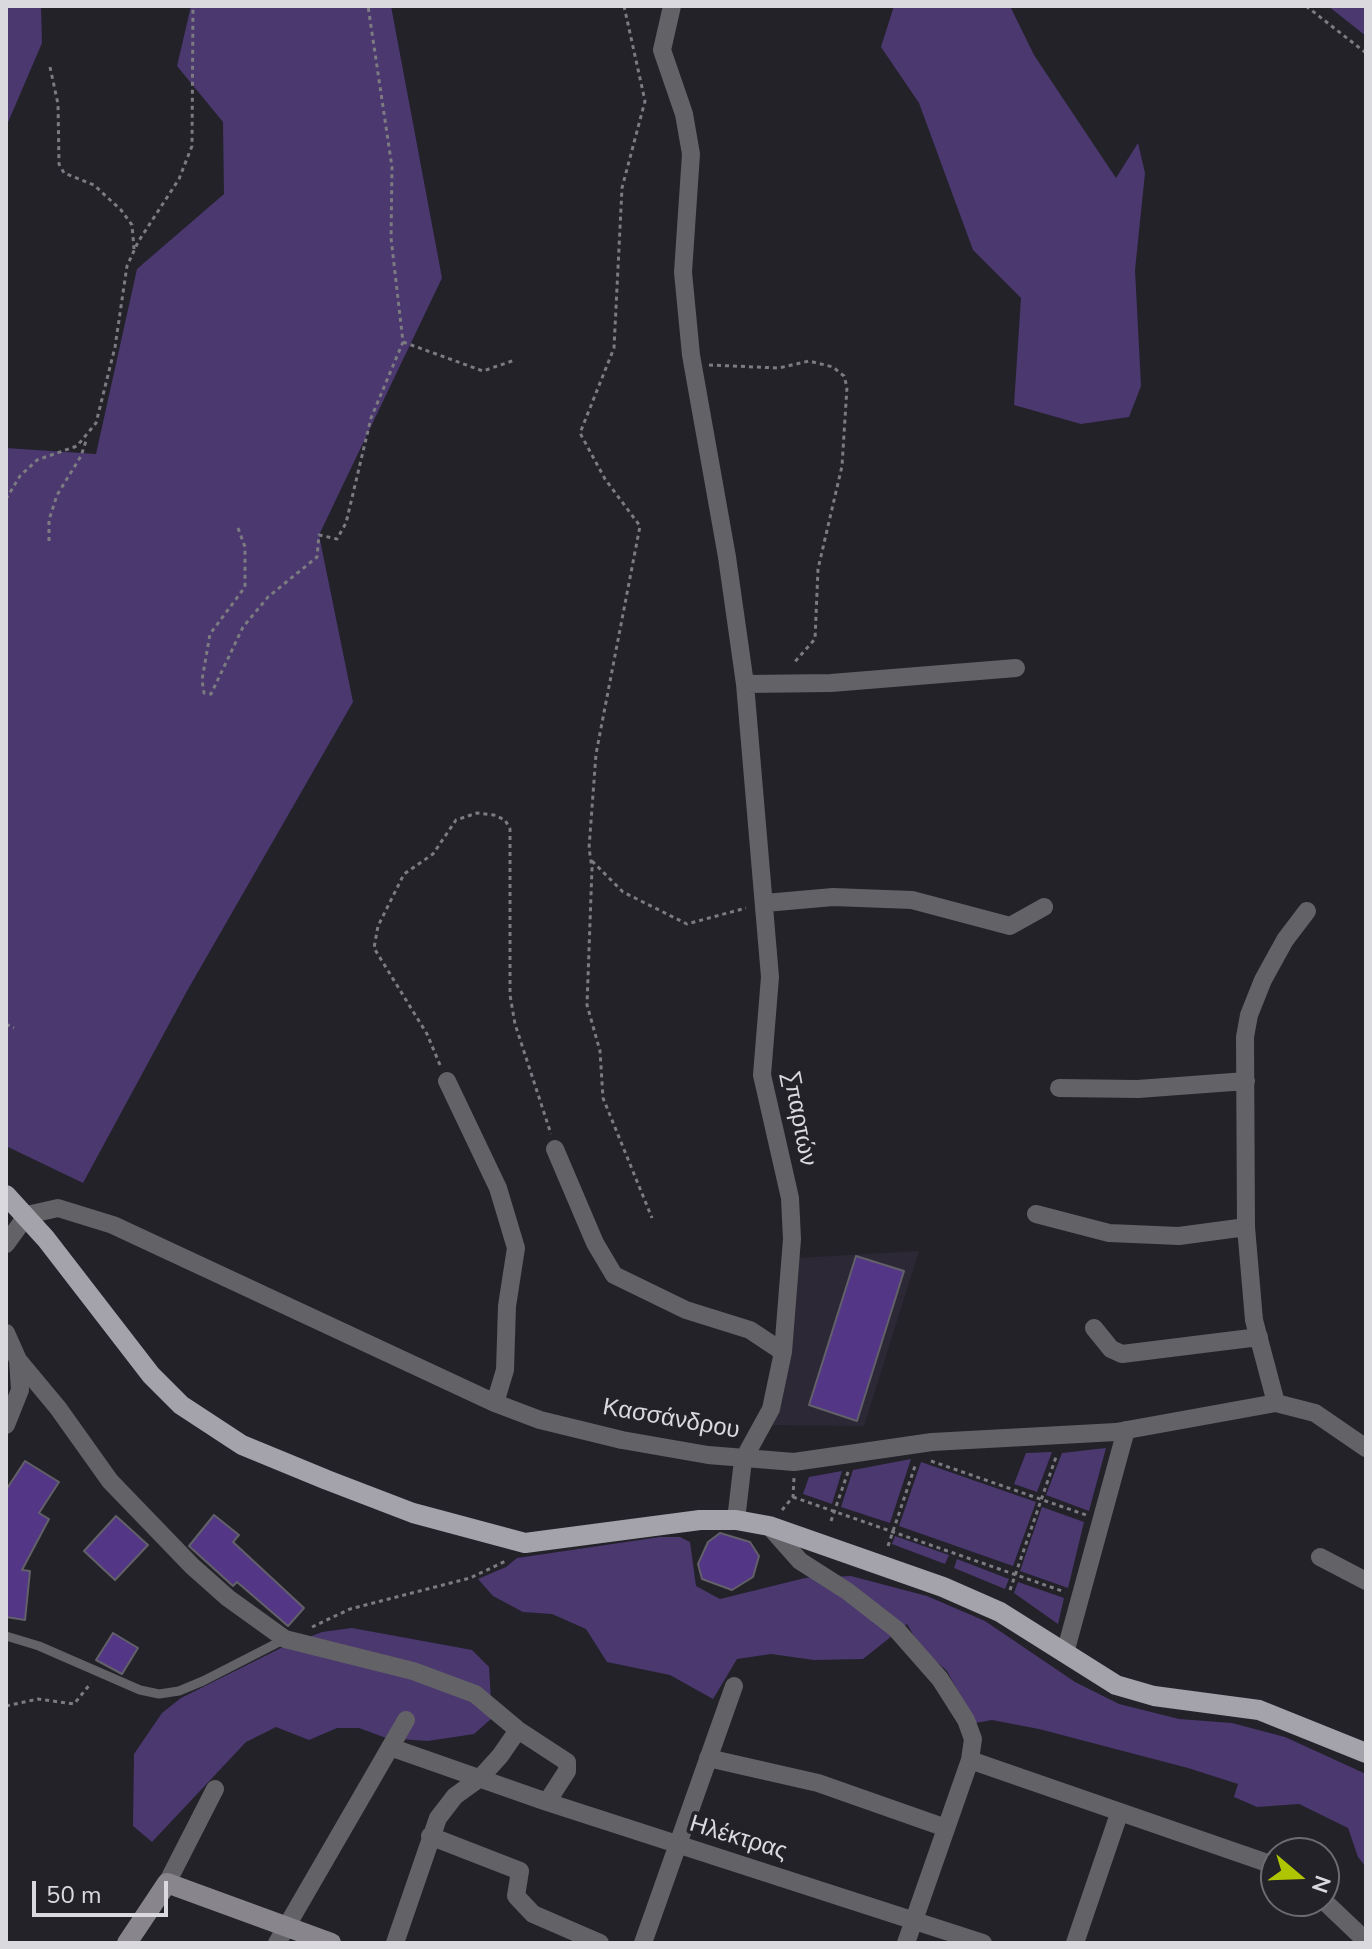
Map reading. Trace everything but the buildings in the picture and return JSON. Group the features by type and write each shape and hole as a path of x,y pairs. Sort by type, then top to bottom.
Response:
{"main road":[{"path":"6,1195 27,1215 151,1375 191,1414 242,1445 327,1480 413,1513 525,1543 599,1536 668,1523 736,1520 769,1526 986,1606 1116,1685 1154,1696 1259,1710 1366,1753"},
{"path":"127,1943 167,1883 281,1934 331,1943"}],"street":[{"name":"Σπαρτών","path":"672,6 662,50 663,62 684,114 691,154 683,272 693,367 727,557 745,684 765,903 770,977 762,1075 790,1198 792,1239 783,1352 771,1409 743,1460"},
{"path":"745,684 1016,668"},
{"path":"765,903 833,897 912,900 1010,926 1044,907"},
{"path":"1276,1403 1259,1337 1246,1227 1249,1015 1285,940 1307,911"},
{"path":"447,1081 498,1188 516,1248 507,1306 505,1370 495,1403"},
{"path":"1059,1088 1138,1089 1246,1081"},
{"path":"555,1149 595,1243 614,1275 686,1310 750,1330 783,1352"},
{"name":"Κασσάνδρου","path":"27,1215 58,1208 113,1225 495,1403 540,1420 622,1440 743,1460 794,1462 932,1442 1126,1430 1276,1403 1315,1413 1366,1448"},
{"path":"1036,1214 1109,1233 1179,1236 1246,1227"},
{"path":"6,1244 27,1215"},
{"path":"1094,1328 1111,1349 1122,1354 1259,1337"},
{"path":"6,1333 18,1360 58,1408 110,1481 228,1598 285,1639 455,1684 487,1703 518,1730 565,1759 569,1766 547,1802"},
{"path":"7,1418 20,1390 18,1360"},
{"path":"1065,1653 1126,1430"},
{"path":"736,1520 743,1460"},
{"path":"769,1526 800,1561 877,1612 940,1679 966,1720 973,1739 970,1760 906,1943"},
{"path":"1320,1557 1366,1581"},
{"path":"643,1943 734,1686"},
{"path":"281,1934 406,1720"},
{"path":"395,1943 430,1836 447,1803 480,1778 518,1730"},
{"name":"Ηλέκτρας","path":"390,1747 677,1845 983,1943"},
{"path":"708,1758 818,1783 946,1828"},
{"path":"970,1760 1260,1861"},
{"path":"167,1883 215,1789"},
{"path":"1075,1943 1119,1814"},
{"path":"430,1836 520,1871 516,1896 533,1914 600,1943"},
{"path":"1340,1916 1366,1941"}],"lane":[{"path":"6,1636 50,1651 140,1690 159,1694 179,1691 285,1639"}],"path":[{"path":"49,541 49,520 57,495 81,456 102,404 122,291 134,250 179,179 192,146 193,6"},
{"path":"238,528 245,547 245,587 210,634 202,680 204,693 211,694 243,627 268,597 317,557 319,535 337,539 346,523 371,418 403,342 391,238 392,167 368,6"},
{"path":"624,6 645,101 622,188 614,348 580,433 605,479 640,526 596,754 587,1005 600,1051 603,1098 652,1218"},
{"path":"1306,6 1366,53"},
{"path":"50,67 58,104 59,164 64,173 94,185 121,210 132,225 134,250"},
{"path":"403,342 483,371 515,360"},
{"path":"693,367 779,368 809,361 833,367 844,376 847,387 842,466 818,569 815,639 774,684"},
{"path":"6,499 20,476 37,460 77,446 88,436"},
{"path":"447,1081 427,1034 374,948 378,926 404,874 433,854 456,820 477,813 494,815 505,820 510,829 510,995 515,1024 555,1149"},
{"path":"591,860 623,892 687,924 765,903"},
{"path":"6,1024 14,1028"},
{"path":"1010,1590 1057,1452"},
{"path":"888,1546 919,1457 1101,1520"},
{"path":"831,1521 848,1470"},
{"path":"793,1497 1080,1597"},
{"path":"285,1639 350,1609 470,1578 505,1562 525,1543"},
{"path":"6,1706 38,1699 74,1704 97,1673"}],"shaded area":[{"path":"6,6 41,6 42,43 6,127"},
{"path":"191,6 391,6 442,278 319,535 353,702 187,991 83,1183 6,1146 6,448 96,454 137,269 224,194 223,122 177,66"},
{"path":"894,6 1010,6 1034,55 1116,178 1138,143 1145,173 1135,270 1141,386 1129,417 1081,424 1014,405 1021,298 973,250 919,103 881,47"},
{"path":"1328,6 1366,6 1366,36"},
{"path":"919,1251 864,1426 768,1425 798,1258"},
{"path":"1106,1448 1089,1511 1046,1495 1062,1453"},
{"path":"1052,1452 1037,1492 1014,1484 1026,1453"},
{"path":"911,1459 890,1523 841,1507 853,1470"},
{"path":"921,1462 1036,1502 1013,1566 899,1526"},
{"path":"842,1471 832,1504 803,1494 809,1477"},
{"path":"1042,1507 1084,1522 1068,1588 1020,1571"},
{"path":"895,1536 949,1555 945,1564 892,1544"},
{"path":"660,1537 680,1537 690,1542 696,1586 720,1599 805,1578 851,1576 927,1596 985,1621 1075,1682 1119,1704 1179,1719 1232,1723 1285,1737 1366,1774 1366,1867 1358,1857 1348,1828 1299,1804 1257,1807 1234,1797 1238,1784 1188,1768 1039,1729 992,1720 975,1723 947,1671 921,1648 907,1624 863,1659 814,1660 771,1654 737,1659 713,1699 670,1675 607,1662 586,1629 552,1614 523,1612 493,1596 478,1579 506,1567 517,1558"},
{"path":"957,1559 1009,1579 1005,1589 954,1568"},
{"path":"1018,1582 1064,1598 1058,1624 1014,1593"},
{"path":"352,1628 472,1650 489,1667 492,1718 474,1734 428,1741 386,1738 359,1728 337,1728 309,1740 276,1727 246,1742 152,1842 133,1826 134,1754 162,1713 181,1698 283,1647 322,1632"}]}
